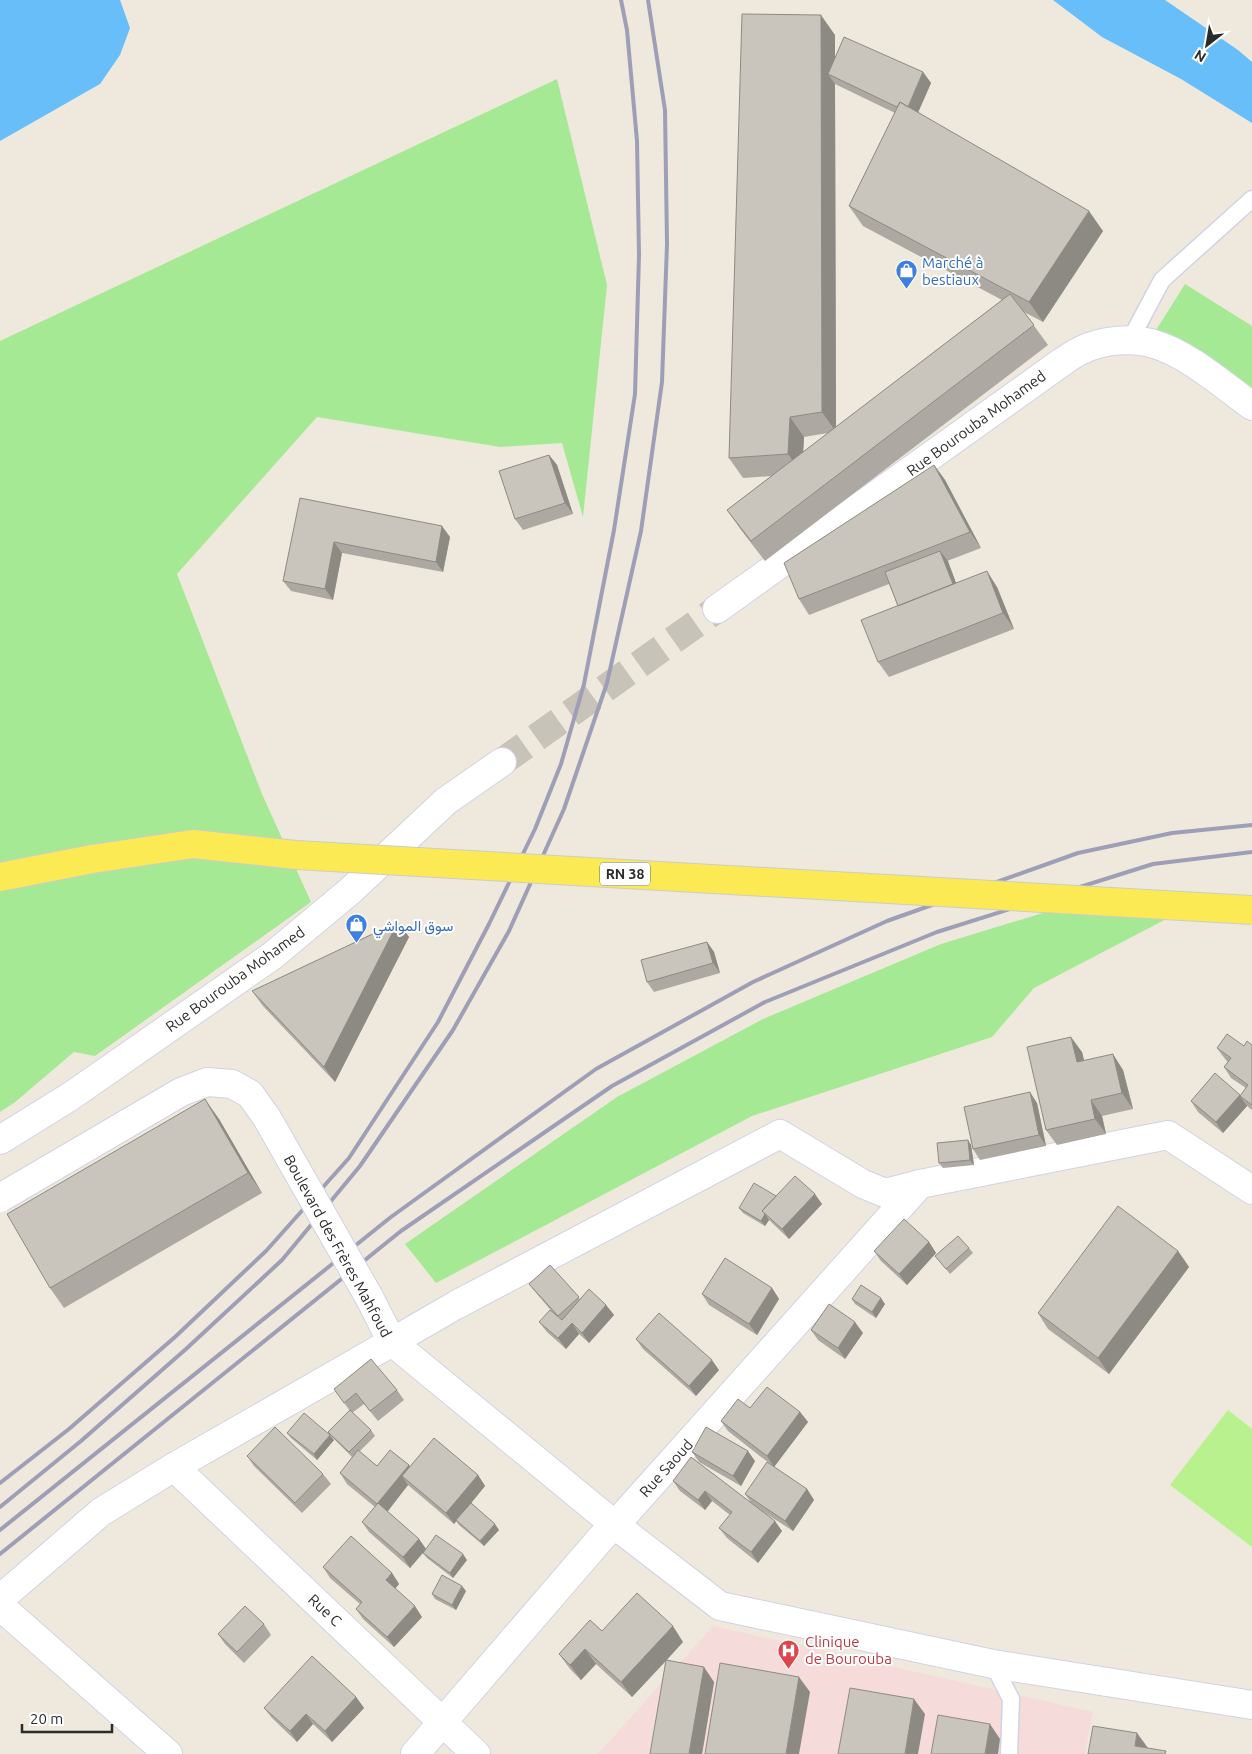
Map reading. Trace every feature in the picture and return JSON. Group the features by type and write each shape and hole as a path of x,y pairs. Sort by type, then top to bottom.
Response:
{"main road":[{"name":"RN 38","path":"0,877 92,859 193,844 296,855 1252,910"}],"street":[{"name":"Rue Bourouba Mohamed","path":"717,609 1062,362 1082,350 1105,343 1130,340 1153,344 1177,354 1252,406"},
{"name":"Rue Bourouba Mohamed","path":"0,1140 71,1096 272,956 350,891 446,801 502,762"},
{"name":"Boulevard des Frères Mahfoud","path":"0,1198 181,1092 207,1082 232,1084 250,1094 267,1118 369,1297 392,1342 174,1467 101,1512 0,1599"},
{"path":"1252,1190 1168,1135 920,1184 885,1194 863,1184 780,1134 456,1305 392,1342 615,1525 720,1606 993,1664 1252,1705"},
{"name":"Rue Saoud","path":"415,1754 602,1537 615,1525 920,1184"},
{"name":"Rue C","path":"174,1467 476,1754"},
{"path":"0,1606 168,1754"}],"lane":[{"path":"1130,340 1157,286 1162,280 1171,274 1252,199"},
{"path":"993,1664 1010,1699 1009,1754"}],"shaded area":[{"name":"Clinique de Bourouba","path":"713,1626 1093,1712 1085,1754 598,1754"}],"green space":[{"path":"557,79 607,285 583,517 562,443 500,447 317,417 177,574 262,794 311,902 95,1056 74,1052 14,1103 0,1112 0,341"},
{"path":"1185,284 1252,326 1252,395 1156,330"},
{"path":"1069,905 1172,916 1034,988 992,1037 752,1116 436,1283 405,1244 617,1097 763,1019 941,944"},
{"path":"1228,1410 1252,1429 1252,1547 1170,1485"}],"water":[{"path":"0,0 120,0 130,28 120,55 100,84 0,141"},
{"path":"1053,0 1165,0 1238,50 1252,62 1252,123 1181,79 1102,37"}],"building":[{"path":"742,14 821,15 822,412 790,417 788,454 729,458"},
{"path":"844,37 923,72 908,107 900,102 897,107 828,74"},
{"path":"900,102 1089,211 1029,302 849,206"},
{"path":"1010,294 1034,325 751,541 727,510"},
{"path":"549,455 565,503 515,519 499,471"},
{"path":"934,465 970,532 799,599 784,563"},
{"path":"300,498 442,526 436,562 334,542 325,589 283,581"},
{"path":"940,551 953,584 898,606 885,572"},
{"path":"987,571 1003,613 878,662 861,620"},
{"path":"398,922 324,1067 252,991"},
{"path":"707,942 713,963 647,982 641,960"},
{"path":"1227,1034 1244,1046 1247,1041 1252,1045 1252,1105 1240,1096 1248,1085 1224,1067 1231,1058 1217,1048"},
{"path":"1071,1037 1077,1062 1113,1054 1122,1093 1091,1100 1095,1119 1046,1130 1027,1047"},
{"path":"1215,1073 1240,1095 1216,1122 1191,1101"},
{"path":"1030,1092 1039,1135 973,1149 964,1107"},
{"path":"205,1099 248,1173 50,1288 7,1214"},
{"path":"968,1140 970,1160 939,1163 937,1143"},
{"path":"795,1176 815,1194 782,1229 762,1211"},
{"path":"754,1183 776,1196 762,1211 765,1214 761,1221 739,1208"},
{"path":"1118,1206 1178,1251 1098,1358 1038,1313"},
{"path":"904,1219 929,1242 899,1274 874,1251"},
{"path":"958,1236 969,1248 946,1269 935,1256"},
{"path":"725,1258 772,1288 749,1324 702,1294"},
{"path":"550,1265 579,1297 558,1316 529,1284"},
{"path":"861,1285 881,1298 872,1312 852,1299"},
{"path":"589,1289 606,1305 582,1333 572,1323 558,1338 539,1322 550,1310 562,1320"},
{"path":"829,1304 855,1322 838,1348 811,1330"},
{"path":"659,1313 712,1360 689,1386 636,1339"},
{"path":"371,1359 397,1390 370,1411 356,1393 344,1403 334,1389"},
{"path":"767,1387 800,1412 767,1456 721,1421 738,1399 750,1408"},
{"path":"350,1410 371,1430 349,1452 328,1432"},
{"path":"304,1413 330,1435 314,1454 287,1433"},
{"path":"275,1427 323,1474 295,1503 247,1456"},
{"path":"706,1427 748,1451 733,1476 692,1452"},
{"path":"434,1438 478,1475 446,1513 402,1476"},
{"path":"358,1450 377,1466 390,1450 409,1465 377,1504 340,1473"},
{"path":"691,1457 775,1521 751,1552 719,1528 732,1512 705,1491 698,1500 673,1481"},
{"path":"767,1462 807,1489 785,1521 745,1494"},
{"path":"378,1503 419,1539 403,1557 362,1522"},
{"path":"471,1503 495,1524 480,1541 456,1520"},
{"path":"436,1535 463,1554 450,1573 423,1553"},
{"path":"351,1536 392,1573 386,1580 415,1606 387,1637 356,1609 362,1602 323,1567"},
{"path":"442,1575 462,1586 452,1605 432,1594"},
{"path":"637,1593 673,1626 621,1682 585,1649 570,1665 559,1654 590,1620 602,1631"},
{"path":"245,1606 264,1624 237,1652 218,1634"},
{"path":"312,1656 356,1697 325,1731 306,1714 290,1731 264,1708"},
{"path":"666,1660 704,1667 689,1754 650,1754"},
{"path":"720,1663 799,1677 786,1754 705,1754"},
{"path":"850,1688 914,1699 905,1754 838,1754"},
{"path":"938,1715 990,1724 985,1754 931,1754"},
{"path":"1093,1726 1137,1733 1135,1746 1166,1751 1165,1754 1088,1754"}],"tunnel":[{"path":"502,762 717,609"}],"railway":[{"path":"0,1483 69,1429 175,1337 266,1251 349,1158 438,1022 489,924 535,829 561,764 584,684 614,530 635,394 639,255 637,141 627,30 621,0"},
{"path":"0,1507 81,1441 186,1349 282,1260 360,1166 453,1030 509,931 564,809 607,683 641,531 662,382 667,244 665,110 648,0"},
{"path":"0,1530 391,1217 596,1069 753,982 887,921 1078,853 1172,833 1252,825"},
{"path":"0,1554 401,1231 612,1086 765,1002 937,932 1153,864 1252,852"}],"place":[{"name":"Marché à bestiaux","path":"906,290"},
{"name":"سوق المواشي","path":"357,944"},
{"name":"Clinique de Bourouba","path":"789,1669"}]}
